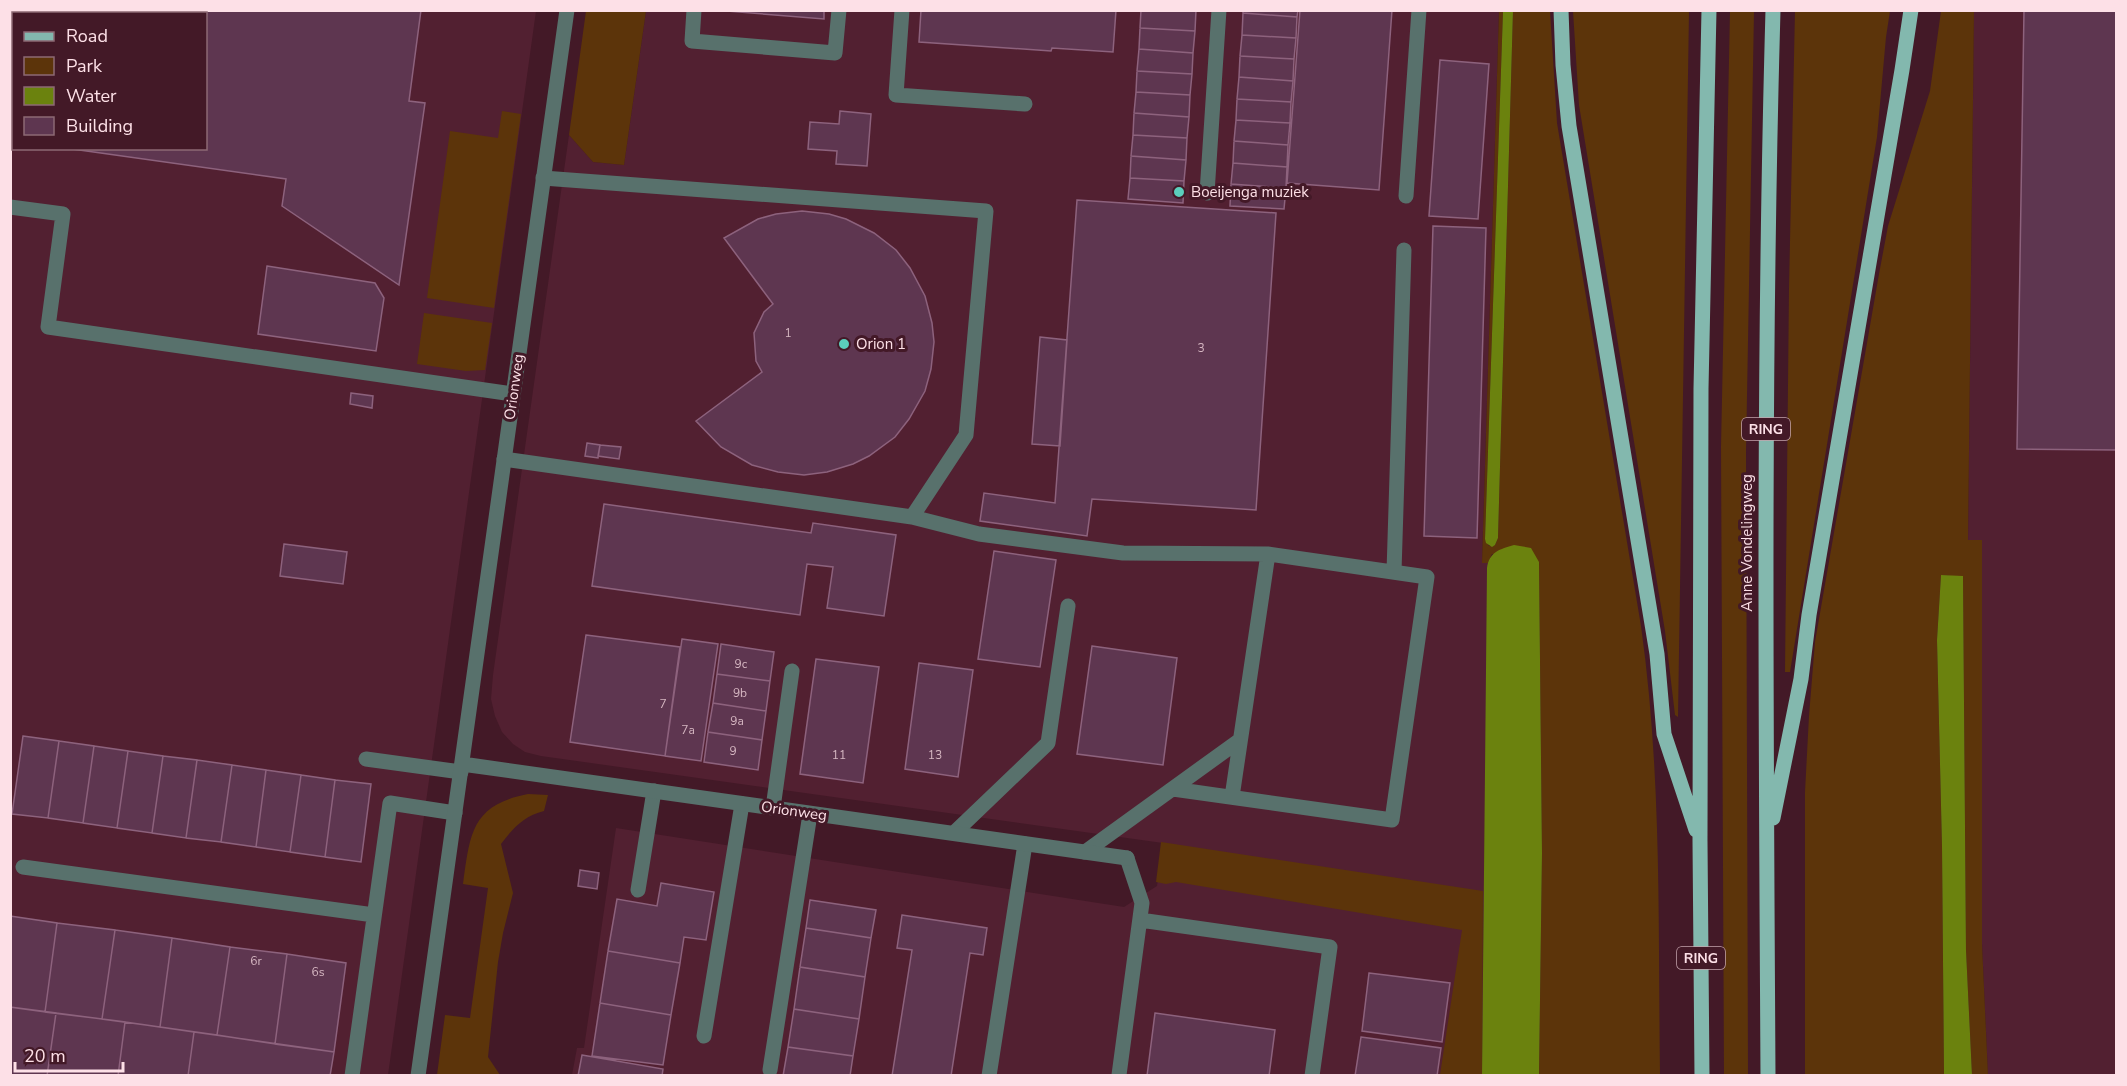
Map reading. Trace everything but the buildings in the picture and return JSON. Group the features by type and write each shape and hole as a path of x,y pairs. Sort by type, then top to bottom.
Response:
{"main road":[{"path":"1561,10 1569,126 1657,654 1664,735 1700,841"},
{"name":"RING","path":"1702,1076 1701,389 1708,10"},
{"name":"Anne Vondelingweg","path":"1768,1076 1765,598 1768,196 1773,10"},
{"path":"1767,847 1801,679 1809,615 1911,10"}],"street":[{"name":"Orionweg","path":"418,1076 567,10"},
{"path":"694,10 692,41 835,53 839,10"},
{"path":"902,10 896,95 1025,104"},
{"path":"1207,193 1220,10"},
{"path":"1406,195 1419,10"},
{"path":"543,178 986,211 966,435 912,518"},
{"path":"10,207 63,214 48,327 513,394"},
{"path":"1394,572 1404,250"},
{"path":"504,459 912,518 979,534 1123,553 1268,554 1427,577 1392,820 1173,789"},
{"path":"1232,797 1268,554"},
{"path":"954,833 1048,743 1068,606"},
{"path":"773,808 792,671"},
{"path":"1085,852 1240,740"},
{"path":"366,759 461,768"},
{"name":"Orionweg","path":"461,768 654,791 1126,858 1142,903 1140,920"},
{"path":"638,890 654,791"},
{"path":"352,1076 390,803 455,813"},
{"path":"704,1036 742,804"},
{"path":"770,1070 810,814"},
{"path":"989,1076 1025,844"},
{"path":"23,867 374,915"},
{"path":"1119,1075 1140,920 1330,946 1312,1076"}],"shaded area":[{"path":"10,11 536,11 388,1075 11,1075"},
{"path":"646,11 1499,11 1482,563 1488,563 1482,1075 572,1075 577,1048 584,1048 616,828 1124,907 1157,886 1163,843 541,756 525,752 513,744 502,732 491,699 493,675 569,135 593,162 624,165"},
{"path":"1974,11 2116,11 2116,1075 1988,1075 1982,944 1982,541 1968,541"}],"green space":[{"path":"586,11 646,11 624,165 593,162 569,135"},
{"path":"1499,11 1503,11 1485,539 1489,546 1495,545 1498,538 1513,11 1550,11 1557,123 1641,626 1648,682 1658,850 1660,1075 1539,1075 1542,853 1539,562 1492,554 1488,563 1482,563"},
{"path":"1573,11 1689,11 1678,717 1675,715 1665,631 1579,105"},
{"path":"1730,11 1754,11 1746,451 1748,1075 1724,1076 1721,447"},
{"path":"1795,11 1890,11 1877,137 1790,672 1785,672 1789,288"},
{"path":"1941,11 1974,11 1968,540 1982,540 1982,944 1988,1075 1972,1075 1966,951 1963,577 1941,575 1937,640 1944,1075 1805,1076 1805,792 1815,642 1888,226 1930,91"},
{"path":"502,111 521,114 494,308 427,298 450,131 498,138"},
{"path":"424,313 492,323 485,370 466,371 417,364"},
{"path":"528,794 548,795 544,811 520,823 501,844 513,893 498,962 488,1057 500,1075 437,1075 445,1015 470,1018 488,888 463,884 472,836 484,814 509,799"},
{"path":"1161,842 1483,891 1482,1075 1440,1075 1462,930 1176,882 1166,884 1156,882"}],"water":[{"path":"1503,11 1513,11 1498,538 1492,547 1486,543 1485,539"},
{"path":"1514,545 1531,548 1539,562 1542,853 1539,1075 1482,1075 1487,568 1493,555"},
{"path":"1941,575 1963,576 1966,950 1972,1075 1944,1075 1937,640"}],"place":[{"name":"Boeijenga muziek","path":"1179,192"},
{"name":"Orion 1","path":"844,344"}]}
